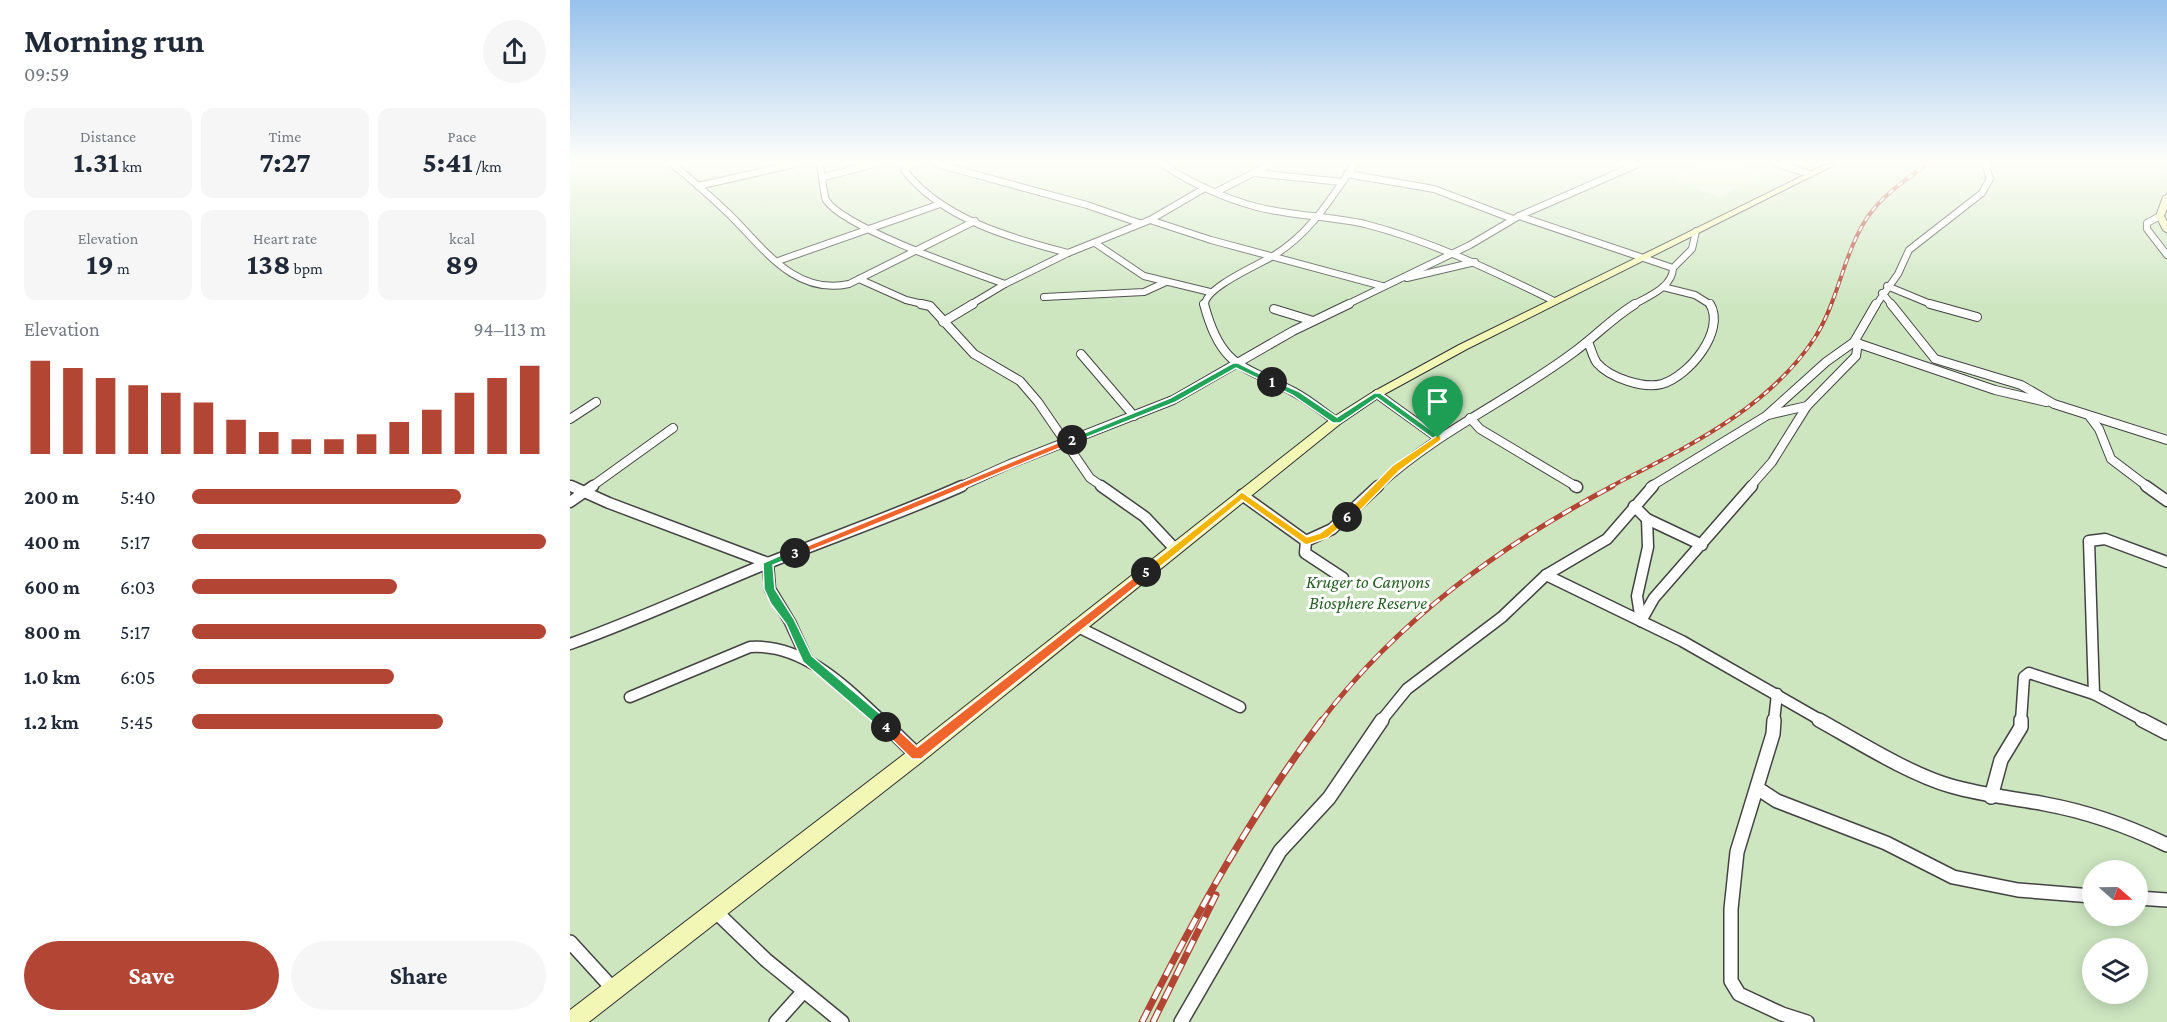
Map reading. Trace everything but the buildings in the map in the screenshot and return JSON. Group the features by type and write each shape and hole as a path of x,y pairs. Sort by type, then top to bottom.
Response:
{"street":[{"path":"726,212 754,244 802,280 828,288 841,287 859,279 975,221"},
{"path":"844,212 913,250 1005,284"},
{"path":"778,261 919,212"},
{"path":"956,212 975,221 1068,253"},
{"path":"1109,212 1139,223"},
{"path":"943,322 1005,284 1068,253 1150,220 1164,212"},
{"path":"1276,212 1380,228 1475,262 1554,301"},
{"path":"1323,212 1298,238 1275,255 1210,292 1204,302 1215,341 1235,364 1295,393 1336,421"},
{"path":"1498,212 1673,268"},
{"path":"570,644 647,616 768,563 915,507 976,478 1134,416 1199,387 1235,364 1313,321 1530,212"},
{"path":"572,1022 917,755 1336,421 1377,394 1554,301 1735,212"},
{"path":"1641,621 1654,598 1772,462 1807,406 1856,356 1856,343 1884,290 1898,274 1909,250 1957,212"},
{"path":"2162,212 2160,216 2146,225 2152,238 2167,255"},
{"path":"2160,216 2166,227"},
{"path":"1150,220 1202,237 1275,255 1382,286"},
{"path":"1306,541 1332,530 1396,469 1438,438 1588,342 1612,318 1663,286 1673,275 1673,268 1692,249 1696,231"},
{"path":"1095,243 1119,256 1136,272 1166,282 1210,292"},
{"path":"1395,280 1475,262"},
{"path":"859,279 906,300 930,306 975,354 1020,381 1038,402 1090,478 1145,517 1175,549"},
{"path":"1044,297 1143,292 1166,282"},
{"path":"1588,342 1597,363 1634,382 1662,384 1681,374 1714,330 1716,320 1709,303 1663,286"},
{"path":"1884,290 1977,317"},
{"path":"1884,290 1946,374"},
{"path":"1274,309 1313,321"},
{"path":"1856,343 2012,395 2054,404 2167,440"},
{"path":"1181,1022 1274,860 1342,781 1393,706 1421,676 1502,617 1546,575 1607,539 1641,495 1658,480 1766,416 1826,362 1856,343"},
{"path":"1081,354 1134,416"},
{"path":"1935,359 2021,385 2054,404"},
{"path":"1377,394 1438,438"},
{"path":"570,419 596,402"},
{"path":"1766,416 1807,406"},
{"path":"2090,417 2097,424 2111,459 2167,501"},
{"path":"1470,418 1480,429 1577,487"},
{"path":"570,502 673,428"},
{"path":"570,485 609,504 768,563"},
{"path":"1242,495 1306,541"},
{"path":"1634,506 1647,519 1702,545"},
{"path":"1641,621 1637,596 1648,548 1647,519"},
{"path":"2094,694 2089,541 2105,539 2167,562"},
{"path":"1306,541 1305,553 1343,578"},
{"path":"768,563 772,595 790,622 807,659"},
{"path":"1546,575 1641,621 1777,694 1881,754 1947,785 1991,797 2045,804 2102,817 2128,826 2167,845"},
{"path":"1076,626 1240,707"},
{"path":"630,697 762,643 773,644 807,659 856,698 917,755"},
{"path":"1991,797 2001,760 2021,727 2026,675 2038,674 2094,694 2167,733"},
{"path":"1777,694 1776,722 1737,852 1731,909 1731,981 1739,994 1782,1014 1807,1022"},
{"path":"1757,788 1777,801 1886,843 1953,878 2018,890 2082,895"},
{"path":"2148,899 2167,900"},
{"path":"714,910 803,992 842,1022"},
{"path":"570,942 614,990"},
{"path":"776,1022 803,992"}],"green space":[{"name":"Kruger to Canyons Biosphere Reserve","path":"570,212 2167,212 2167,1022 570,1022"}],"railway":[{"path":"1610,487 1722,425 1772,387 1794,364 1814,339 1822,324 1860,229 1871,212"},
{"path":"1321,721 1351,684 1384,650 1454,587 1531,533 1613,486"},
{"path":"1142,1022 1182,943 1225,867 1271,792 1322,720"},
{"path":"1153,1022 1216,895"}],"route":[{"path":"1235,364 1295,393 1336,421 1377,394 1438,438 1396,469 1350,516 1332,530 1310,541 1306,541 1242,495 917,755 856,698 807,659 801,641 775,601 770,589 768,563 915,507 976,478 1173,400 1208,382 1235,364"}]}
